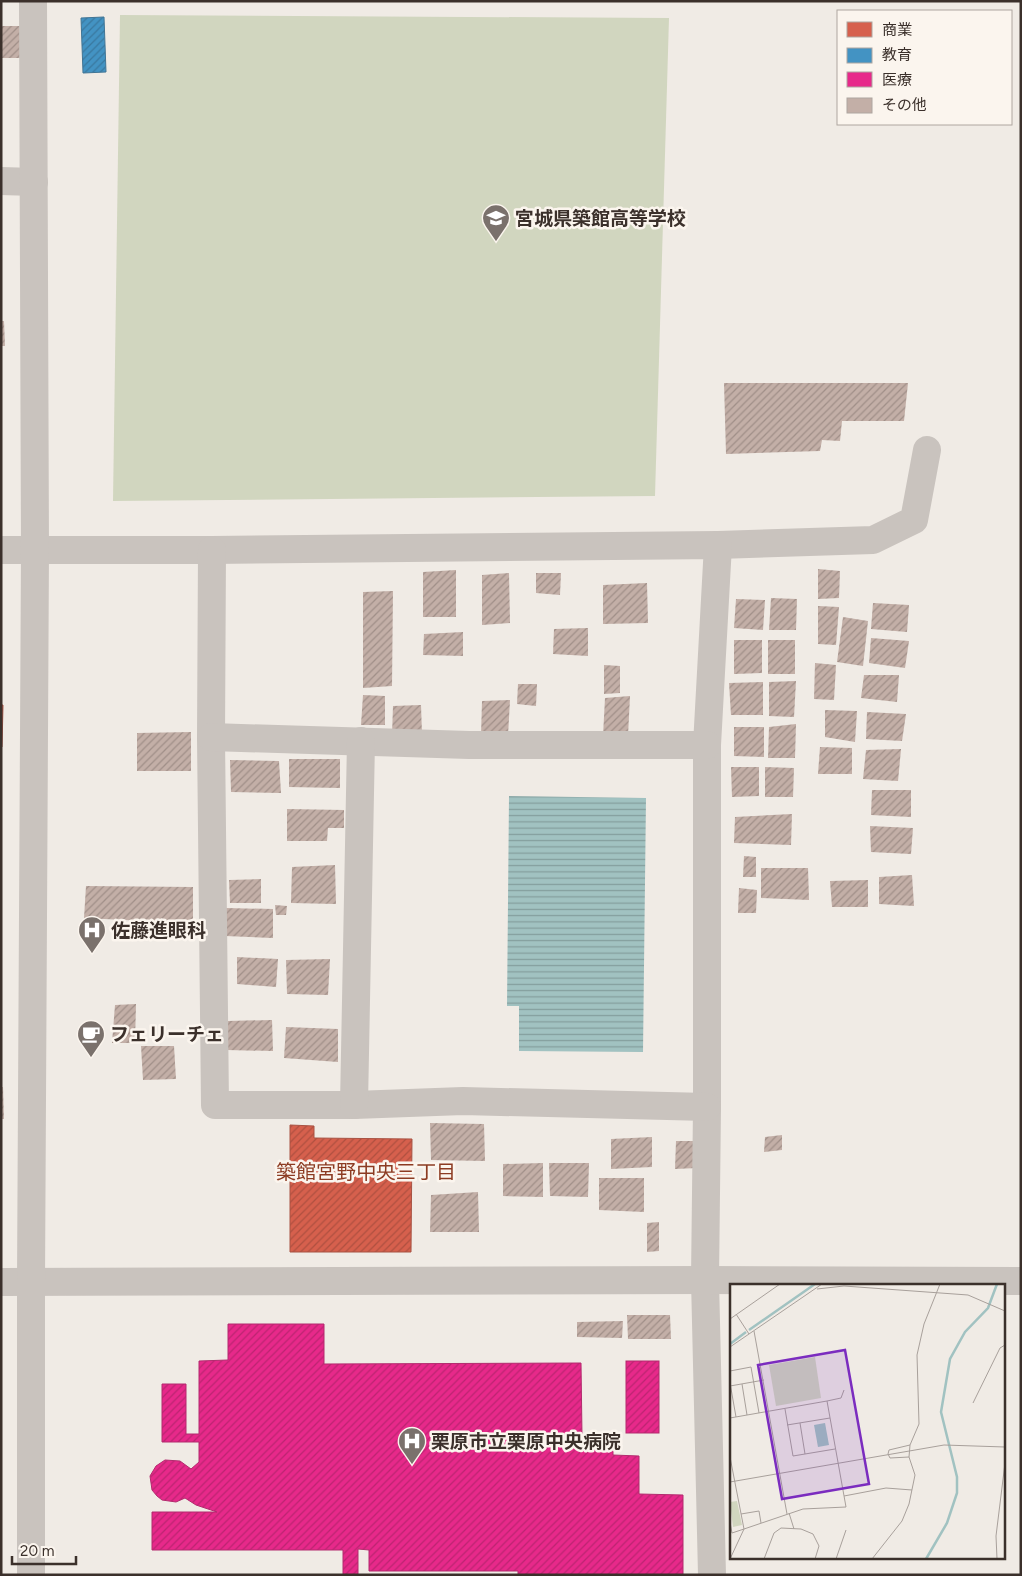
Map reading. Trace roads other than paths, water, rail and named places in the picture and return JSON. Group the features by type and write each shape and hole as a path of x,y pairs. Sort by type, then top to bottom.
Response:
{"street":[{"path":"31,1575 35,550 33,1"},
{"path":"1,182 34,182"},
{"path":"1,550 718,545 873,540 914,520 927,450"},
{"path":"712,1575 705,1280 708,1107 707,745 718,545"},
{"path":"212,550 211,737 215,1105 354,1105 463,1101 708,1107"},
{"path":"211,737 469,745 707,745"},
{"path":"354,1105 361,741"},
{"path":"1,1282 1021,1281"}],"water":[{"path":"509,796 646,798 643,1052 519,1051 519,1006 507,1006"}],"place":[{"name":"宮城県築館高等学校","path":"496,242"},
{"name":"佐藤進眼科","path":"92,954"},
{"name":"フェリーチェ","path":"91,1058"},
{"name":"栗原市立栗原中央病院","path":"412,1465"}],"district":[{"name":"築館宮野中央三丁目","path":"366,1172"}]}
